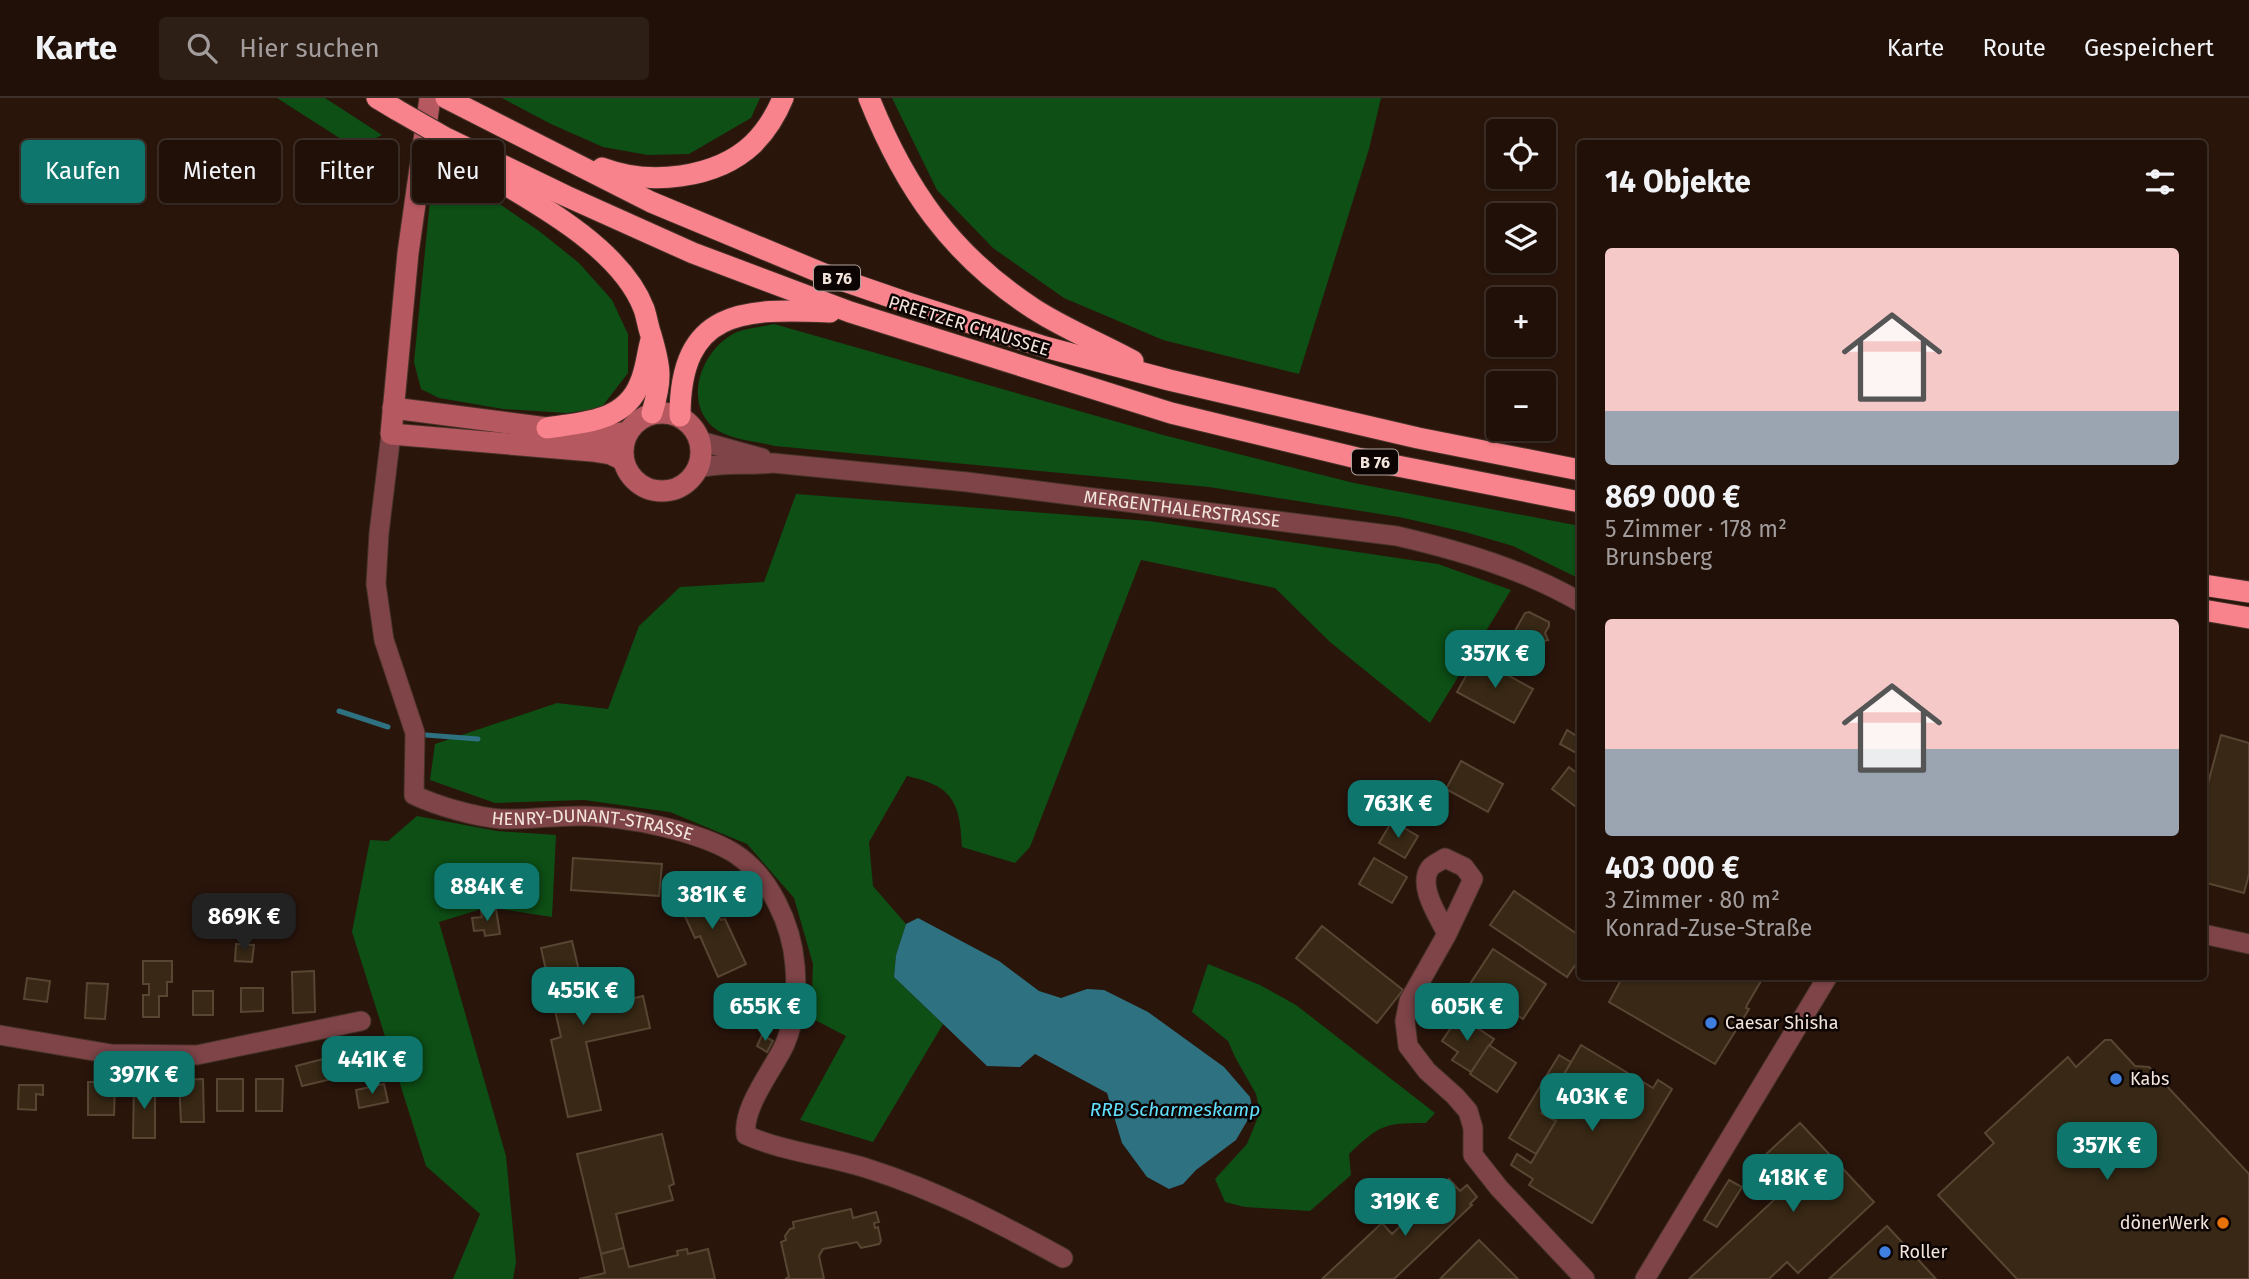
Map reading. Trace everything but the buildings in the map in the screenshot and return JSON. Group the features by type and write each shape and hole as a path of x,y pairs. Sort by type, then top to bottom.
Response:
{"highway":[{"name":"PREETZER CHAUSSEE","path":"377,98 446,138 566,196 693,253 850,312 1171,413 1357,458 1577,501"},
{"name":"B 76","path":"520,136 614,172 647,177 674,176 704,170 731,160 753,144 767,128 783,98"},
{"name":"B 76","path":"869,98 907,179 944,230 973,260 1005,289 1034,310 1169,380"},
{"name":"PREETZER CHAUSSEE","path":"449,99 651,202 824,274 1045,346 1169,380 1418,438 1577,469"},
{"name":"B 76","path":"446,138 462,159 552,213 589,240 633,288 644,309 656,347 660,372 652,413"},
{"name":"B 76","path":"680,416 687,363 699,342 726,320 761,310 850,312"},
{"path":"547,428 608,417 629,401 641,381 652,338"},
{"path":"2207,586 2249,592"},
{"path":"2207,611 2249,618"}],"main road":[{"path":"430,98 408,253 391,434 592,451 611,454 623,460"},
{"path":"393,408 547,428 567,434 593,436 628,432"},
{"path":"667,412 680,416 691,424 700,440 699,468 685,484 673,490 648,489 636,482 628,472 623,460 624,441 638,420 652,413 667,412"}],"street":[{"name":"HENRY-DUNANT-STRASSE","path":"391,434 376,584 384,640 415,733 414,795 429,802 499,819 585,816 621,819 698,838 734,853 758,875 778,904 790,936 795,964 794,1009 790,1029 747,1117 746,1135 865,1168 930,1191 982,1214 1063,1258"},
{"name":"MERGENTHALERSTRASSE","path":"700,440 755,455 773,463"},
{"name":"MERGENTHALERSTRASSE","path":"699,468 718,464 752,466 773,463 967,482 1397,536 1455,550 1507,567 1553,586 1577,600"},
{"path":"1447,934 1409,1000 1405,1021 1408,1046 1427,1071 1468,1111 1473,1128 1473,1155 1500,1188 1586,1279"},
{"path":"2207,935 2249,944"},
{"path":"1646,1279 1826,980"},
{"path":"0,1035 111,1054 197,1055 361,1021"}],"green space":[{"path":"277,98 325,98 382,135 372,140 343,140"},
{"path":"502,98 760,98 751,118 689,154 648,155 603,147"},
{"path":"892,98 1381,98 1369,149 1299,374 1163,340 1064,298 993,248 937,190"},
{"path":"430,203 498,203 579,263 612,300 628,334 628,373 601,408 567,413 503,409 439,398 421,389 414,362"},
{"path":"774,324 1163,435 1354,483 1577,525 1577,578 1513,546 1399,517 1209,487 775,446 726,435 713,427 704,416 698,389 706,362 715,349 725,339 746,329"},
{"path":"796,494 1149,521 1438,564 1511,590 1430,723 1330,642 1275,588 1141,560 1030,847 1015,863 962,847 959,818 951,798 935,785 907,776 869,842 873,886 906,924 896,955 894,977 943,1024 873,1142 800,1120 846,1036 811,1018 813,964 794,898 747,844 670,812 584,800 495,803 430,780 435,744 557,703 608,709 639,626 680,587 764,582"},
{"path":"417,816 497,831 556,835 552,917 488,907 439,922 506,1156 516,1262 513,1279 453,1279 480,1214 426,1166 352,932 370,840 388,841"},
{"path":"1208,964 1260,985 1296,1005 1435,1113 1426,1123 1391,1125 1368,1137 1349,1154 1351,1175 1310,1211 1245,1207 1225,1202 1215,1179 1247,1144 1260,1112 1256,1094 1228,1041 1192,1012"}],"water":[{"name":"RRB Scharmeskamp","path":"918,918 999,961 1039,991 1061,998 1087,989 1104,990 1148,1012 1224,1067 1250,1097 1253,1111 1236,1140 1196,1170 1183,1184 1169,1189 1147,1177 1122,1143 1107,1093 1035,1054 1020,1067 987,1066 894,977 896,955 906,924"}],"waterway":[{"path":"339,711 388,727"},
{"path":"426,735 478,739"}],"place":[{"name":"Caesar Shisha","path":"1711,1023"},
{"name":"Kabs","path":"2116,1079"},
{"name":"dönerWerk","path":"2223,1223"},
{"name":"Roller","path":"1885,1252"}]}
